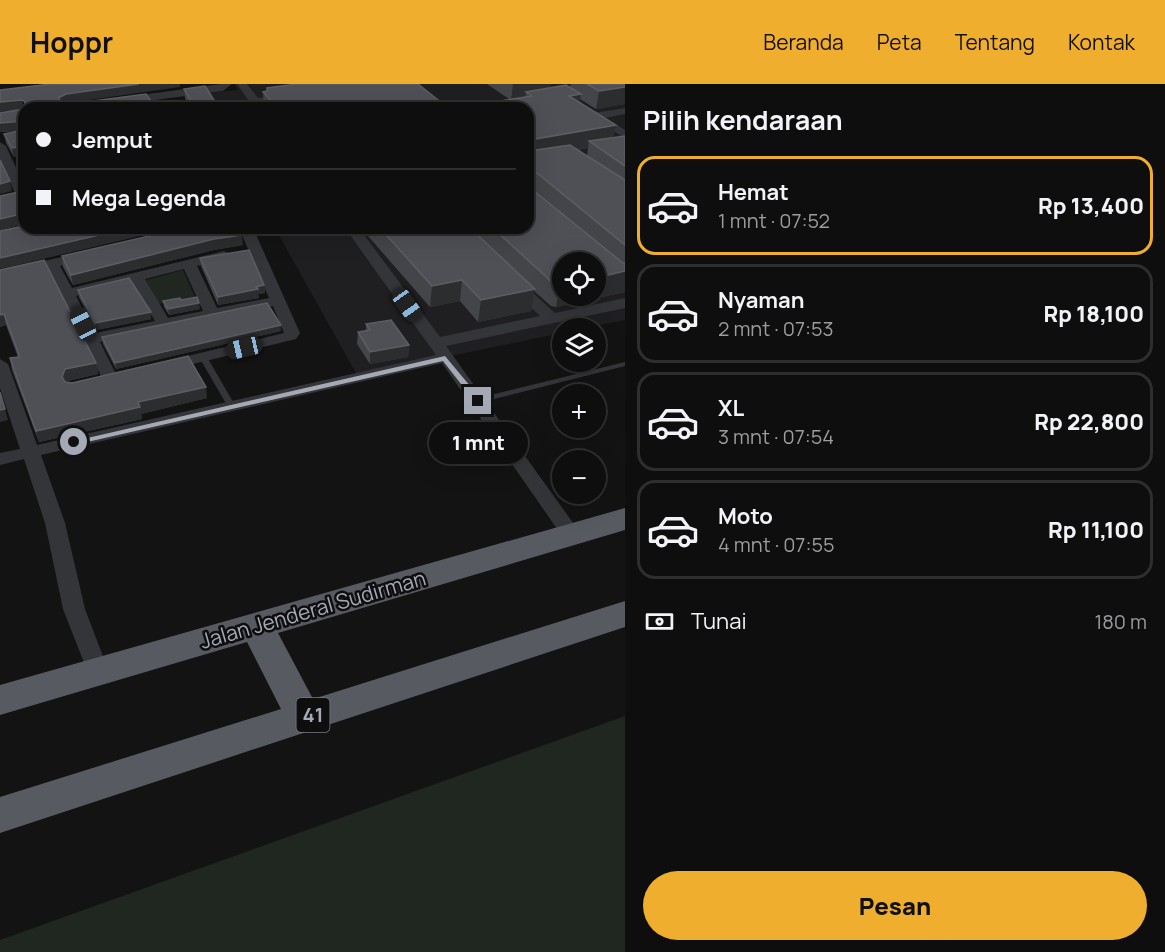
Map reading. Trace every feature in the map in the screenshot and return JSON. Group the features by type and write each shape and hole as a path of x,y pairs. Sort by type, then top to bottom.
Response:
{"highway":[{"name":"Jalan Jenderal Sudirman","path":"0,700 625,519"},
{"name":"41","path":"0,815 625,614"},
{"path":"257,627 304,717"}],"street":[{"path":"114,102 223,88 227,84"},
{"path":"242,84 256,102"},
{"path":"168,95 172,102"},
{"path":"273,102 302,96"},
{"path":"625,111 589,113 625,135"},
{"path":"3,140 18,192"},
{"path":"151,369 290,336 292,333 279,300 249,234"},
{"path":"356,234 571,534"},
{"path":"0,275 106,250"},
{"path":"68,294 188,263 256,250"},
{"path":"188,263 212,313"},
{"path":"52,264 90,339 104,380 130,374"},
{"path":"500,269 550,318"},
{"path":"136,277 164,324"},
{"path":"90,339 279,300"},
{"path":"435,343 625,303"},
{"path":"0,459 445,358"},
{"path":"0,364 55,524 74,609 98,672"}],"lane":[{"path":"203,357 232,407"},
{"path":"478,401 625,364"}],"shaded area":[{"path":"234,84 625,84 625,320 606,324 606,318 552,318 552,335 357,375 278,234 534,234 534,102 204,102 199,94 238,90"},
{"path":"183,270 195,297 159,304 146,280"},
{"path":"625,716 625,952 0,952 0,940"}],"building":[{"path":"51,84 139,84 66,94 58,98 61,101 93,101 146,94 152,102 25,102 22,100 0,102 0,90"},
{"path":"297,84 418,84 440,102 272,102 263,92 267,91 267,88"},
{"path":"587,84 625,84 625,87 599,91"},
{"path":"566,85 581,94 569,96 616,125 534,139 534,102 494,102 532,96 526,92"},
{"path":"205,86 215,102 192,102 184,89"},
{"path":"18,110 18,122 0,123 0,113"},
{"path":"18,131 18,147 12,148 4,134"},
{"path":"625,136 625,166 589,141"},
{"path":"570,145 625,180 625,245 534,173 534,150"},
{"path":"0,160 10,181 0,184"},
{"path":"534,191 625,263 625,271 606,276 606,252 552,252 552,282 500,234 534,234"},
{"path":"18,192 18,215 0,219 0,196"},
{"path":"18,227 18,234 103,234 0,258 0,231"},
{"path":"158,234 242,235 214,239 71,275 62,256"},
{"path":"385,234 476,234 535,289 481,300 462,280 432,286"},
{"path":"249,250 264,285 256,287 258,289 218,297 200,258"},
{"path":"44,260 96,363 65,369 62,377 65,382 72,383 188,356 206,387 138,402 140,407 36,431 10,358 19,357 18,352 4,314 0,315 0,270"},
{"path":"129,278 151,312 95,323 78,290"},
{"path":"197,297 199,303 168,309 163,301 180,298 181,300"},
{"path":"267,303 281,325 115,363 102,337"},
{"path":"391,320 409,345 370,352 358,332 370,330 366,324"},
{"path":"0,392 5,409 0,410"}],"route":[{"path":"74,442 445,358 478,401"}]}
